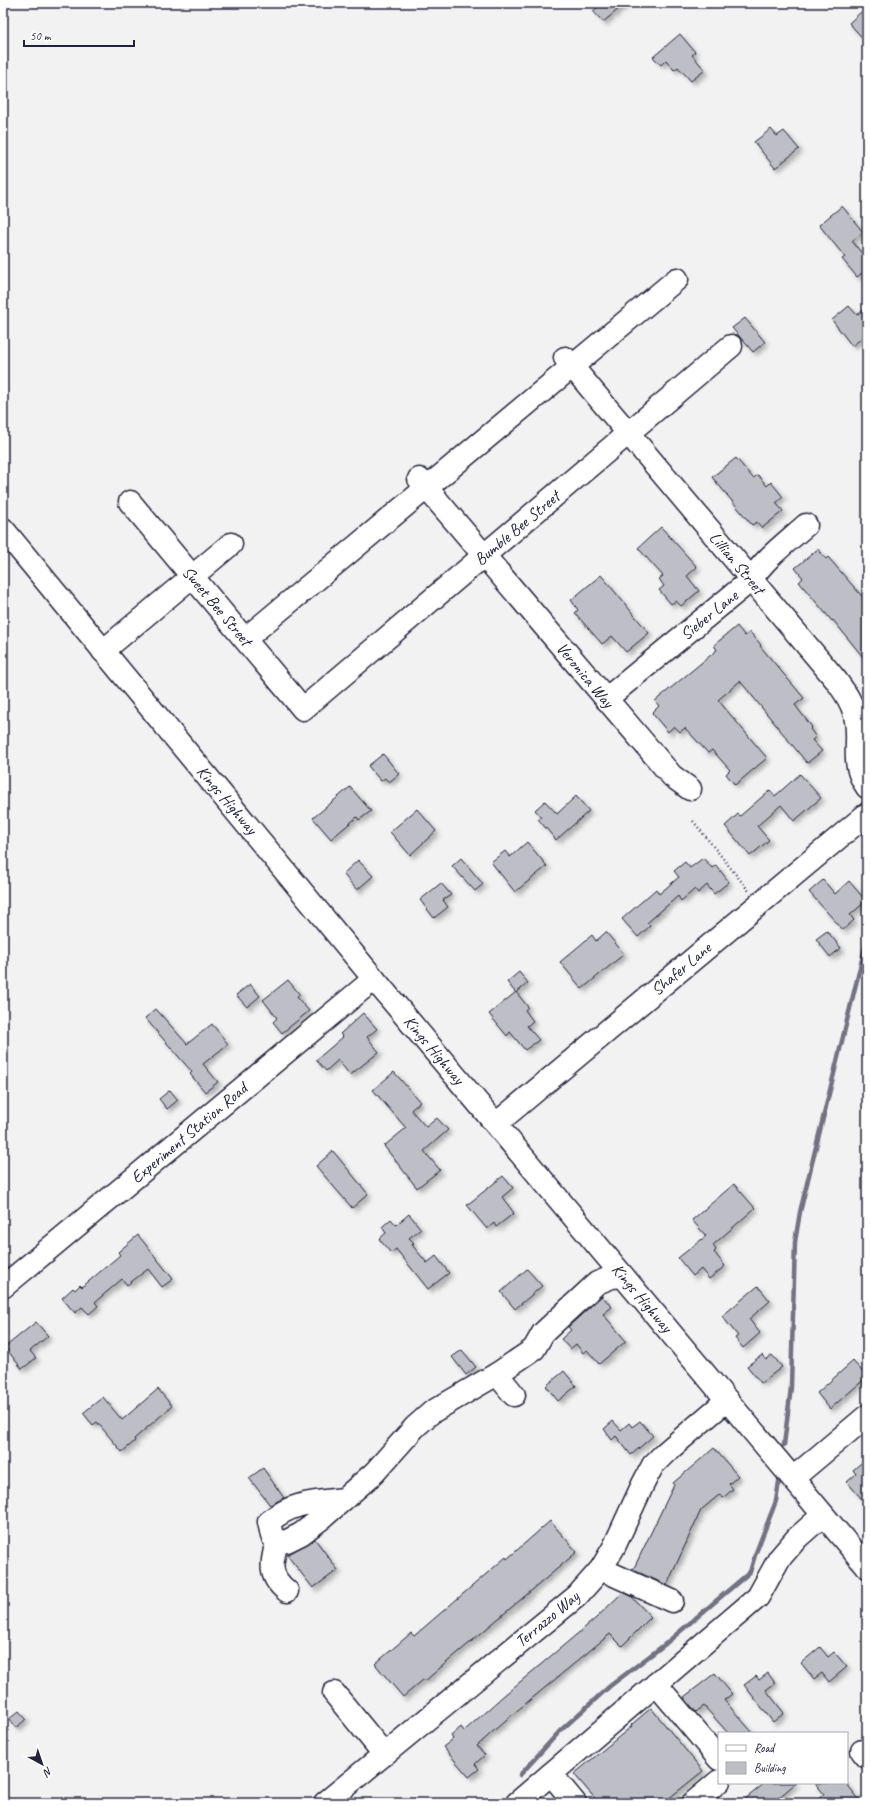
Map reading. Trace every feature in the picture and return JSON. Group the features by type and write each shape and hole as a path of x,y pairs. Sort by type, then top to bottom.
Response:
{"street":[{"path":"245,639 423,483 568,362 678,278"},
{"name":"Bumble Bee Street","path":"303,710 731,346"},
{"name":"Lillian Street","path":"568,362 847,694 855,712 857,767 867,787"},
{"name":"Veronica Way","path":"423,483 672,776 690,789"},
{"name":"Sweet Bee Street","path":"130,502 303,710"},
{"name":"Sieber Lane","path":"606,699 751,580 767,559 806,525"},
{"name":"Kings Highway","path":"3,530 374,979 867,1567"},
{"path":"103,651 231,544"},
{"name":"Shafer Lane","path":"496,1124 867,814"},
{"name":"Experiment Station Road","path":"3,1287 374,979"},
{"path":"287,1591 278,1584 272,1566 277,1542 287,1541 300,1534 322,1518 374,1472 415,1427 432,1412 497,1374 534,1349 543,1333 597,1283 612,1277 623,1276"},
{"path":"497,1374 514,1395"},
{"name":"Terrazzo Way","path":"325,1803 577,1596 601,1569 614,1546 653,1465 727,1400"},
{"path":"793,1478 867,1416"},
{"path":"516,1803 758,1597 779,1559 797,1538 823,1515"},
{"path":"601,1569 672,1601"},
{"path":"656,1684 718,1758"},
{"path":"334,1693 384,1754"},
{"path":"551,1774 575,1803"},
{"path":"693,1803 718,1782"}],"path":[{"path":"693,821 749,891"}],"building":[{"path":"603,3 626,3 603,22 593,11"},
{"path":"861,12 867,19 867,43 849,23"},
{"path":"680,34 695,52 692,55 705,70 691,81 678,67 674,70 666,60 661,65 653,57"},
{"path":"771,129 777,136 784,131 799,149 775,168 754,142"},
{"path":"842,206 863,232 852,241 867,260 867,269 857,277 842,259 845,257 819,225"},
{"path":"849,306 857,315 867,307 867,334 852,346 832,320"},
{"path":"745,318 765,342 753,352 732,328"},
{"path":"736,458 753,478 758,475 767,486 771,482 783,497 776,503 783,511 762,528 757,522 752,525 712,477"},
{"path":"661,527 697,567 687,576 699,591 681,606 676,601 671,604 659,590 664,586 659,579 663,576 638,548"},
{"path":"818,549 826,559 828,557 867,602 867,662 833,620 832,621 799,582 803,578 795,568"},
{"path":"601,575 649,633 626,652 612,636 602,644 575,613 578,610 571,600"},
{"path":"737,626 745,636 750,632 804,698 795,705 812,727 810,729 816,737 812,740 822,751 807,763 740,681 718,700 767,758 735,785 726,774 730,770 712,750 708,753 685,728 680,732 674,726 668,732 652,713 659,706 655,701 717,650 714,645"},
{"path":"383,754 399,774 389,782 385,778 381,781 368,766"},
{"path":"800,774 821,798 794,821 781,805 757,826 769,840 750,856 725,826 738,814 740,816 770,790 775,796"},
{"path":"350,787 371,811 359,820 357,817 331,839 313,818"},
{"path":"576,796 589,811 556,840 538,819 541,817 535,810 545,801 557,814"},
{"path":"417,809 436,831 410,855 390,832"},
{"path":"527,842 547,866 515,892 491,862 505,851 510,857"},
{"path":"461,858 483,884 475,891 452,866"},
{"path":"703,858 712,868 716,865 729,882 714,894 707,885 698,893 695,889 681,901 678,896 647,923 650,926 638,937 622,919 656,889 659,894 679,877 674,871 685,862 690,868"},
{"path":"358,860 373,876 357,890 343,874"},
{"path":"823,880 835,894 849,881 866,901 850,915 854,920 843,930 809,892"},
{"path":"441,883 451,895 443,900 448,907 434,918 420,900"},
{"path":"827,931 841,948 830,957 816,939"},
{"path":"606,932 624,954 582,989 560,962 592,935 596,941"},
{"path":"519,972 528,983 516,993 507,982"},
{"path":"288,980 300,995 297,997 309,1011 282,1033 273,1022 277,1018 263,1000"},
{"path":"250,984 260,996 247,1007 236,995"},
{"path":"516,992 528,1007 525,1010 533,1021 527,1026 539,1040 525,1050 510,1032 507,1036 489,1014"},
{"path":"156,1009 187,1044 212,1024 228,1044 203,1064 218,1082 205,1092 190,1074 192,1072 145,1018"},
{"path":"363,1013 377,1029 367,1037 379,1052 350,1075 338,1060 326,1071 316,1060 343,1037 340,1034"},
{"path":"394,1072 420,1102 411,1110 426,1127 437,1118 448,1130 424,1151 440,1170 417,1188 384,1146 406,1128 373,1090"},
{"path":"170,1090 178,1100 167,1109 159,1099"},
{"path":"333,1151 368,1194 352,1208 316,1166"},
{"path":"503,1176 513,1188 502,1197 514,1213 496,1227 494,1223 487,1229 467,1205"},
{"path":"734,1184 755,1208 713,1245 716,1250 714,1252 725,1266 709,1279 701,1269 693,1276 678,1258 706,1236 692,1220"},
{"path":"409,1214 421,1229 409,1238 414,1243 412,1245 427,1263 436,1256 449,1273 428,1289 396,1249 391,1253 379,1239 386,1233 382,1227 391,1219 396,1225"},
{"path":"138,1235 173,1279 162,1287 148,1269 127,1285 122,1279 95,1302 98,1306 89,1314 82,1307 75,1313 62,1298 73,1288 75,1290 80,1285 82,1287 120,1255 118,1252"},
{"path":"527,1269 542,1286 515,1309 501,1292"},
{"path":"758,1286 770,1301 749,1319 760,1333 743,1348 735,1338 738,1336 722,1316"},
{"path":"602,1296 612,1307 603,1314 626,1341 599,1364 587,1350 583,1353 576,1344 570,1349 561,1339 571,1330 568,1327"},
{"path":"36,1322 48,1336 30,1351 36,1358 22,1369 5,1347"},
{"path":"462,1350 476,1367 466,1375 452,1357"},
{"path":"762,1355 766,1360 772,1355 782,1367 761,1383 747,1366"},
{"path":"853,1361 867,1377 830,1409 817,1393"},
{"path":"564,1371 576,1386 558,1401 546,1386"},
{"path":"158,1389 172,1406 134,1439 135,1441 122,1452 97,1422 93,1425 83,1413 103,1397 122,1420"},
{"path":"613,1421 621,1430 629,1423 632,1427 640,1421 653,1436 631,1455 616,1436 612,1440 604,1429"},
{"path":"714,1448 738,1476 729,1484 733,1489 723,1498 720,1494 701,1510 667,1585 633,1570 674,1485 673,1483"},
{"path":"867,1458 867,1505 847,1482 856,1474 853,1470"},
{"path":"263,1468 284,1498 270,1505 249,1478"},
{"path":"550,1521 577,1552 425,1681 424,1679 403,1697 375,1664 411,1633 414,1636 506,1557 507,1559"},
{"path":"315,1539 338,1570 313,1588 287,1555"},
{"path":"623,1592 631,1596 651,1617 622,1646 610,1634 507,1719 477,1746 485,1755 475,1764 479,1769 469,1777 443,1747 453,1739 451,1736 461,1727 464,1731 595,1619"},
{"path":"820,1647 828,1657 834,1652 847,1667 829,1682 822,1673 814,1679 801,1663"},
{"path":"715,1673 732,1694 724,1700 752,1732 727,1732 704,1706 696,1712 684,1697"},
{"path":"768,1673 775,1683 766,1690 784,1713 773,1722 744,1685 756,1676 759,1680"},
{"path":"651,1708 703,1771 663,1803 599,1803 574,1774 632,1726 631,1725"},
{"path":"19,1711 26,1719 16,1728 9,1719"},
{"path":"764,1784 795,1784 772,1803 740,1803"},
{"path":"816,1784 847,1784 862,1803 814,1803 824,1794"}],"waterway":[{"path":"784,1445 791,1387 795,1242 800,1212 867,939"},
{"path":"520,1775 560,1731 610,1686 664,1645 750,1572 776,1501 780,1475"}]}
